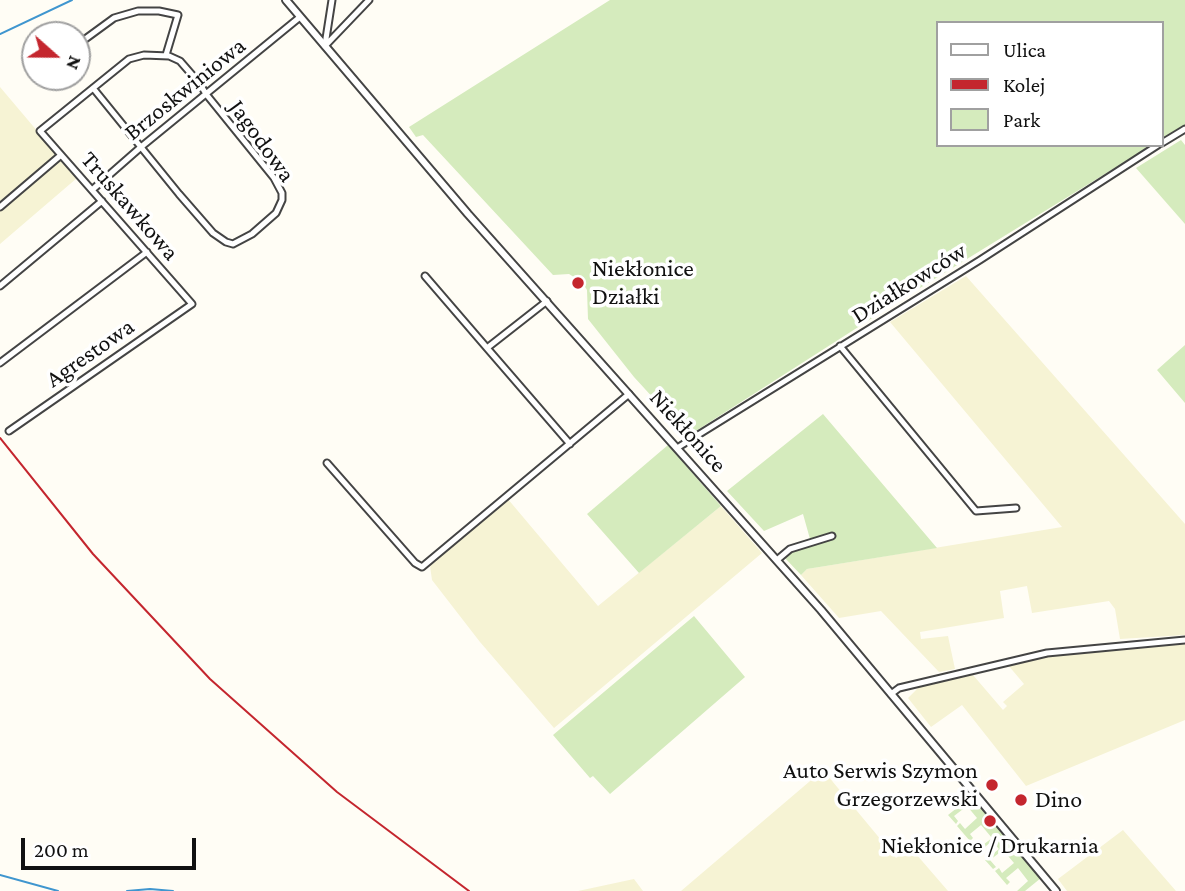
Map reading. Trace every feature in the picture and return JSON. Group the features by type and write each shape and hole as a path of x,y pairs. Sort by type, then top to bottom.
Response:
{"street":[{"name":"Niekłonice","path":"286,0 468,214 777,560 1056,891"},
{"path":"325,46 332,0"},
{"path":"325,46 369,0"},
{"path":"91,35 114,18 138,11 159,10 178,15 166,55 144,55 129,59 93,88"},
{"name":"Brzoskwiniowa","path":"92,190 300,17"},
{"name":"Jagodowa","path":"93,88 214,233 233,244 252,234 280,207 282,193 274,178 200,84 180,61 166,55"},
{"name":"Truskawkowa","path":"93,88 40,131 192,304"},
{"name":"Działkowców","path":"1164,142 1185,129"},
{"name":"Działkowców","path":"677,448 1155,147"},
{"path":"0,207 61,155"},
{"path":"0,286 102,201"},
{"path":"0,363 147,252"},
{"path":"425,276 570,443"},
{"path":"487,348 547,301"},
{"name":"Agrestowa","path":"9,431 192,304"},
{"path":"840,346 976,511 1016,508"},
{"path":"327,463 415,563 422,567 629,394"},
{"path":"777,560 790,550 832,536"},
{"path":"891,694 899,688 1047,653 1185,640"}],"shaded area":[{"path":"0,87 77,178 0,244"},
{"path":"966,276 1185,524 1185,635 1120,639 1115,609 1109,601 1032,613 1027,586 1000,591 1004,618 920,632 921,639 948,636 955,669 939,672 881,611 839,618 801,575 807,569 1062,527 890,322"},
{"path":"507,498 598,606 721,506 762,553 554,728 480,642 432,580 430,566 433,561"},
{"path":"1185,642 1185,720 1026,786 962,705 931,727 908,698 919,687 973,675 1003,710 1007,706 1003,702 1024,684 1008,665 1049,655"},
{"path":"823,770 896,858 910,847 948,891 681,891"},
{"path":"1123,830 1176,891 1067,891 1058,879"},
{"path":"634,879 643,891 578,891"}],"green space":[{"path":"610,0 1185,0 1185,125 1164,138 1164,21 936,21 936,147 1149,147 902,299 688,436 634,377 588,319 587,290 582,282 569,274 553,275 423,135 416,137 409,127"},
{"path":"1181,140 1185,145 1185,224 1136,168"},
{"path":"1185,345 1185,403 1157,370"},
{"path":"823,414 937,548 807,569 801,575 784,557 790,551 822,537 810,539 803,514 764,531 727,491"},
{"path":"668,445 721,506 639,573 587,514"},
{"path":"694,616 745,677 610,794 593,776 590,778 553,735"},
{"path":"972,796 1041,878 1025,891 1017,891 1028,881 1018,868 1006,878 1010,882 1007,885 995,871 999,868 1002,873 1014,863 1003,850 990,860 996,867 993,869 985,860 999,849 992,841 979,852 972,843 974,841 979,848 992,838 981,825 970,834 973,838 970,841 957,826 960,823 965,829 977,818 967,806 954,816 958,821 956,824 948,815"}],"waterway":[{"path":"0,34 72,0"},
{"path":"0,875 58,891"},
{"path":"127,891 173,891"}],"railway":[{"path":"0,438 93,554 210,679 337,792 469,891"}],"place":[{"name":"Niekłonice Działki","path":"578,283"},
{"name":"Auto Serwis Szymon Grzegorzewski","path":"992,785"},
{"name":"Dino","path":"1021,800"},
{"name":"Niekłonice / Drukarnia","path":"990,821"}]}
